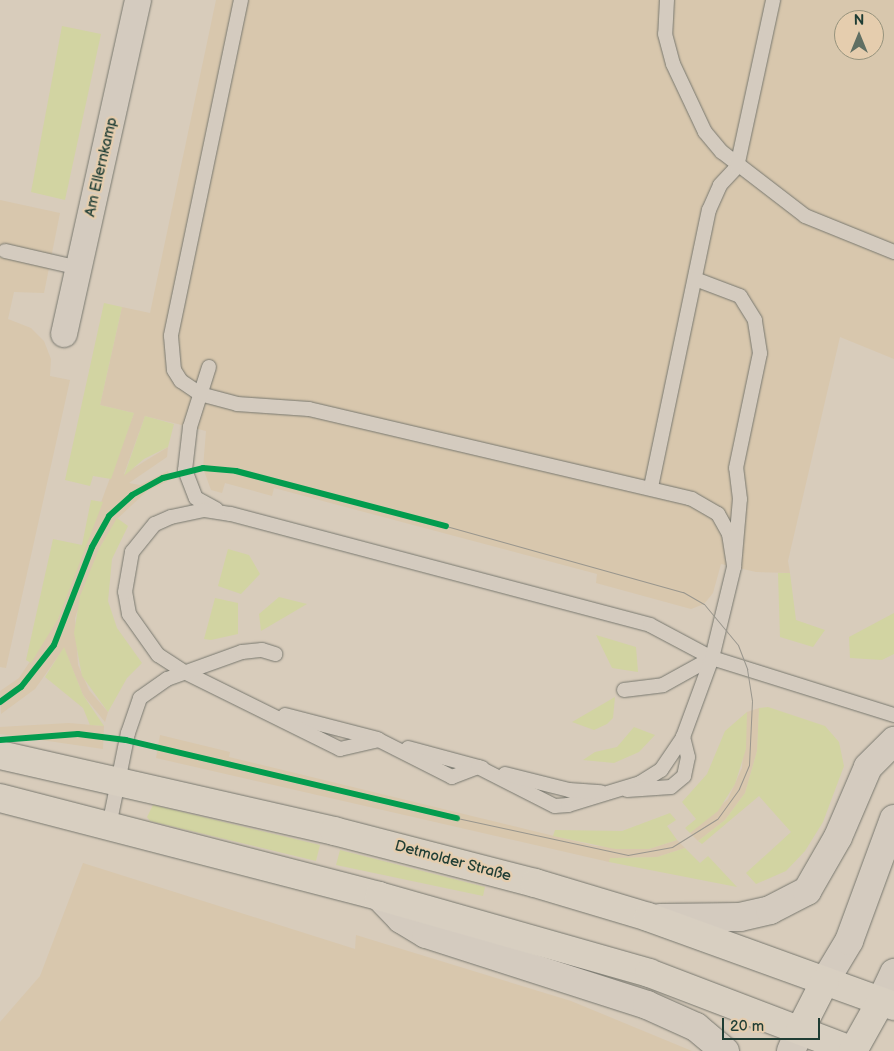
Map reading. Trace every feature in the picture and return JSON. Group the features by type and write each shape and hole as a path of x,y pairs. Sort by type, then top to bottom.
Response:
{"main road":[{"name":"Detmolder Straße","path":"0,755 380,842 648,917 887,1004"},
{"path":"0,798 379,896 649,973 795,1041 853,1051 887,1004"},
{"path":"795,1041 825,981"}],"street":[{"name":"Am Ellernkamp","path":"64,334 138,0"},
{"path":"648,917 702,920 740,917 770,910 807,891 838,837 868,767 894,741"},
{"path":"825,981 849,940 894,819"},
{"path":"379,896 401,919 426,934 647,1005 696,1027 725,1051"},
{"path":"887,1004 894,973"}],"lane":[{"path":"241,0 170,344 174,370 189,390 237,404 309,409 651,487 692,500 718,514 729,534 734,567"},
{"path":"667,0 665,34 685,94 705,132 737,167 805,216 894,252"},
{"path":"651,487 713,200 720,184 737,167 773,0"},
{"path":"5,251 79,268"},
{"path":"621,789 661,770 683,737 712,658 734,567 740,500 736,468 760,353 760,337 755,320 740,296 695,279"},
{"path":"209,367 186,447 186,475 196,498 231,514 650,625 712,658 894,714"},
{"path":"231,514 194,511 155,524 132,552 126,571 129,614 140,634 158,655 186,673 340,749 379,740"},
{"path":"109,826 132,716 140,698 167,680 242,652 262,650 275,654"},
{"path":"624,690 663,686 712,658"},
{"path":"255,707 569,790 596,793 621,789 671,787 684,776 688,757 683,737"}],"shaded area":[{"path":"216,0 894,0 894,359 840,337 788,561 790,573 756,572 721,564 713,593 704,604 691,609 596,583 597,574 274,488 272,496 225,483 222,493 211,490 203,468 206,431 145,416 124,474 168,447 167,457 129,483 140,485 168,471 170,480 147,491 117,519 99,549 75,618 78,665 89,690 108,712 105,722 83,695 64,648 35,689 1,714 0,691 19,678 58,619 134,413 100,405 122,307 150,313"},
{"path":"0,200 60,213 44,293 14,292 8,319 31,328 44,341 51,359 50,376 70,380 6,668 0,667"},
{"path":"759,708 757,751 745,793 725,820 698,841 690,833 728,799 742,768 747,712"},
{"path":"69,723 104,726 103,749 0,734 0,727"},
{"path":"160,735 230,752 229,757 595,846 649,849 677,840 685,848 657,857 610,858 609,862 156,758"},
{"path":"83,863 355,949 356,935 571,1001 692,1051 0,1051 0,1022 40,976"}],"green space":[{"path":"62,26 101,34 65,200 31,192"},
{"path":"104,303 122,307 100,405 134,413 111,479 93,476 90,486 65,480"},
{"path":"145,416 174,424 168,447 144,459 124,476"},
{"path":"91,500 103,502 58,619 31,663 26,660 53,539 82,545"},
{"path":"117,518 128,526 112,559 108,601 117,628 142,663 127,678 108,712 82,676 74,633 80,596 99,549"},
{"path":"228,549 249,555 260,574 241,594 218,586"},
{"path":"778,573 790,573 796,620 825,630 813,647 780,637"},
{"path":"279,597 307,604 261,631 259,614"},
{"path":"215,598 238,603 238,634 211,640 204,639"},
{"path":"894,613 894,654 882,660 850,658 849,637"},
{"path":"596,635 636,647 638,672 612,668"},
{"path":"64,647 83,695 104,726 90,725 83,708 45,677"},
{"path":"615,697 613,718 607,724 594,730 572,722"},
{"path":"768,707 825,726 839,742 844,766 823,822 805,851 786,871 756,884 746,873 791,832 759,796 702,844 698,841 725,820 745,793 757,751 759,708"},
{"path":"747,712 746,749 735,784 718,811 690,833 685,828 696,819 682,802 707,774 725,731"},
{"path":"634,727 655,735 639,752 614,763 583,760 595,752 617,747"},
{"path":"153,805 320,845 316,861 150,821 147,817"},
{"path":"670,813 676,820 667,826 677,840 649,849 615,849 553,836 555,830 622,831"},
{"path":"685,848 700,863 708,856 737,887 609,862 610,858 657,857"},
{"path":"340,850 485,887 483,896 336,865"}],"tram line":[{"path":"446,526 683,592 704,604 738,645 747,669 752,701 749,765 739,789 717,819 672,847 628,855 457,818"}],"transit line":[{"path":"0,702 21,687 54,645 92,547 109,516 132,495 163,478 203,468 236,471 446,526"},
{"path":"0,740 78,734 126,740 457,818"}]}
